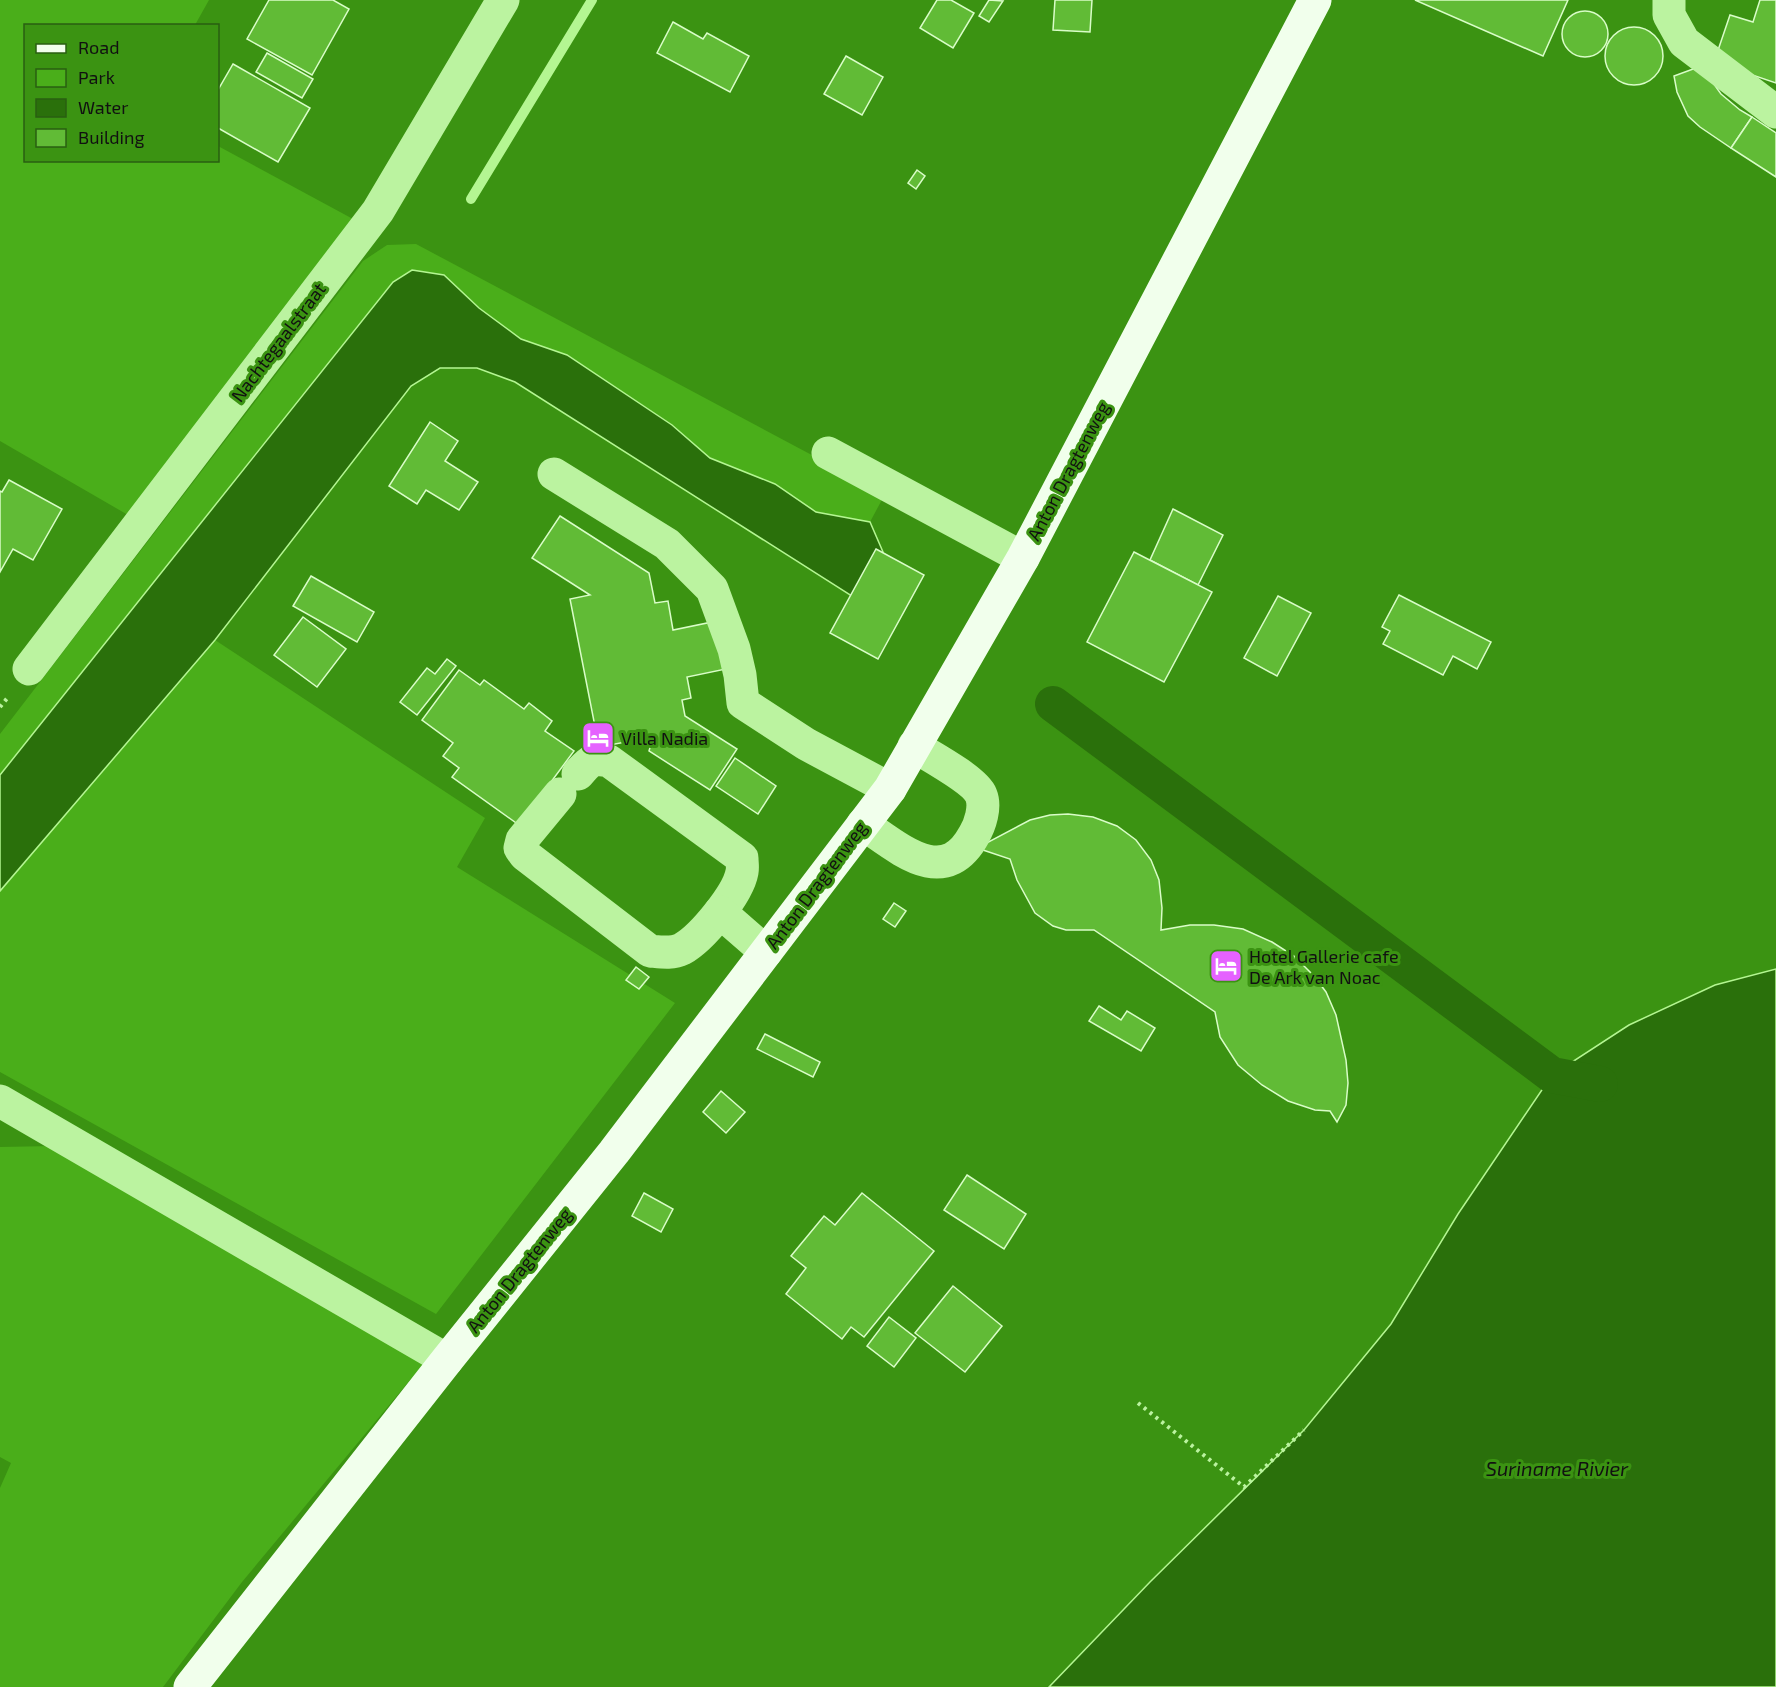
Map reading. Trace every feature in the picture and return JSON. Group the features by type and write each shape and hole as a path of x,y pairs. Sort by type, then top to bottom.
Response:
{"main road":[{"name":"Anton Dragtenweg","path":"190,1687 614,1152 890,789 1023,558 1315,0"}],"street":[{"name":"Nachtegaalstraat","path":"29,669 378,211 503,0"},
{"path":"1669,0 1669,15 1684,42 1776,112"},
{"path":"828,453 1023,558"},
{"path":"554,474 667,544 712,589 734,649 743,703 806,744 890,789"},
{"path":"863,824 903,850 933,863 946,862 958,856 968,847 978,829 982,810 981,795 970,783 914,746"},
{"path":"599,758 609,761 742,858 743,869 740,880 720,912 707,929 682,949 666,953 650,951 525,855 520,848 522,840 590,762 599,758"},
{"path":"720,912 766,952"},
{"path":"0,1101 447,1360"}],"path":[{"path":"1138,1402 1244,1487 1304,1430"}],"green space":[{"path":"0,0 209,0 196,24 24,24 24,162 219,162 219,147 353,219 128,515 0,441"},
{"path":"416,244 885,494 870,522 816,512 775,484 710,458 672,425 567,355 521,340 479,308 444,275 393,282 0,775 0,734 363,261 387,245"},
{"path":"215,640 485,818 457,867 675,1003 436,1314 0,1072 0,891"},
{"path":"53,1146 425,1362 242,1582 163,1687 0,1687 0,1488 11,1463 0,1457 0,1147"}],"water":[{"path":"412,270 444,275 479,308 521,339 567,355 672,425 710,458 775,484 816,512 870,522 883,552 858,600 515,382 477,368 440,368 411,386 215,640 0,891 0,775 393,282"},
{"name":"Suriname Rivier","path":"1776,969 1776,1687 1049,1687 1150,1582 1304,1430 1391,1324 1458,1214 1552,1075 1629,1025 1715,985"}],"building":[{"path":"269,0 333,0 349,9 312,75 247,39"},
{"path":"937,0 951,0 974,13 953,48 920,28"},
{"path":"989,0 1003,1 989,22 979,16"},
{"path":"1055,0 1092,0 1090,32 1053,30"},
{"path":"1415,0 1568,0 1543,56"},
{"path":"1760,0 1776,0 1776,83 1714,62 1730,15 1753,22"},
{"path":"1585,11 1601,18 1608,34 1601,50 1585,57 1569,50 1562,34 1569,18"},
{"path":"673,22 703,39 707,33 749,56 730,92 657,53"},
{"path":"1634,27 1650,32 1658,40 1663,56 1658,72 1650,80 1634,85 1618,80 1610,72 1605,56 1610,40 1618,32"},
{"path":"267,53 313,79 302,98 256,72"},
{"path":"846,56 883,77 862,115 824,94"},
{"path":"233,64 310,108 278,162 219,129 219,88"},
{"path":"1704,65 1708,76 1721,94 1752,117 1731,148 1688,116 1677,92 1674,76"},
{"path":"1752,117 1776,133 1776,177 1731,148"},
{"path":"917,170 925,176 916,189 908,183"},
{"path":"430,422 458,441 445,461 478,482 459,510 426,490 417,504 389,486"},
{"path":"9,480 62,509 33,560 13,549 0,572 0,491 2,492"},
{"path":"1173,509 1223,535 1198,585 1150,560"},
{"path":"560,516 649,573 655,603 668,601 673,630 717,621 726,669 687,677 691,698 682,700 685,716 737,749 710,790 649,751 653,737 599,747 570,599 590,595 532,558"},
{"path":"876,549 924,575 878,659 830,633"},
{"path":"1134,552 1212,592 1164,682 1087,642"},
{"path":"311,576 374,612 357,642 293,606"},
{"path":"1399,595 1491,642 1477,669 1453,656 1443,675 1383,644 1390,631 1382,627"},
{"path":"1278,596 1311,613 1277,676 1244,658"},
{"path":"303,617 346,649 317,687 274,655"},
{"path":"447,659 456,666 417,715 400,702 427,668 435,674"},
{"path":"459,670 480,685 484,680 524,709 529,703 552,721 545,731 574,751 519,825 452,777 459,768 443,756 453,743 422,720"},
{"path":"735,758 776,786 758,814 716,786"},
{"name":"Hotel Gallerie cafe De Ark van Noac","path":"1068,814 1093,817 1117,826 1136,840 1151,860 1159,880 1162,908 1161,930 1190,925 1214,925 1243,929 1272,942 1294,956 1314,976 1326,992 1336,1015 1346,1060 1348,1083 1346,1105 1337,1122 1330,1111 1315,1110 1288,1101 1262,1085 1238,1065 1220,1037 1215,1012 1094,930 1066,930 1053,926 1035,913 1017,880 1010,859 977,848 1030,820 1050,815"},
{"path":"894,903 906,911 895,927 883,919"},
{"path":"636,967 649,977 639,989 626,980"},
{"path":"1099,1006 1121,1020 1127,1011 1155,1028 1141,1051 1089,1021"},
{"path":"765,1034 820,1062 813,1077 757,1049"},
{"path":"721,1091 745,1112 726,1133 703,1112"},
{"path":"967,1175 1026,1214 1004,1249 944,1210"},
{"path":"644,1193 673,1209 661,1232 632,1216"},
{"path":"862,1193 934,1251 864,1337 851,1327 842,1339 786,1294 806,1268 791,1256 824,1216 835,1225"},
{"path":"953,1286 1002,1326 965,1372 915,1333"},
{"path":"889,1317 916,1338 894,1367 867,1346"}],"waterway":[{"path":"471,199 592,0"},
{"path":"1053,704 1552,1075 1600,1084"}],"place":[{"name":"Villa Nadia","path":"598,738"},
{"name":"Hotel Gallerie cafe De Ark van Noac","path":"1226,966"}]}
